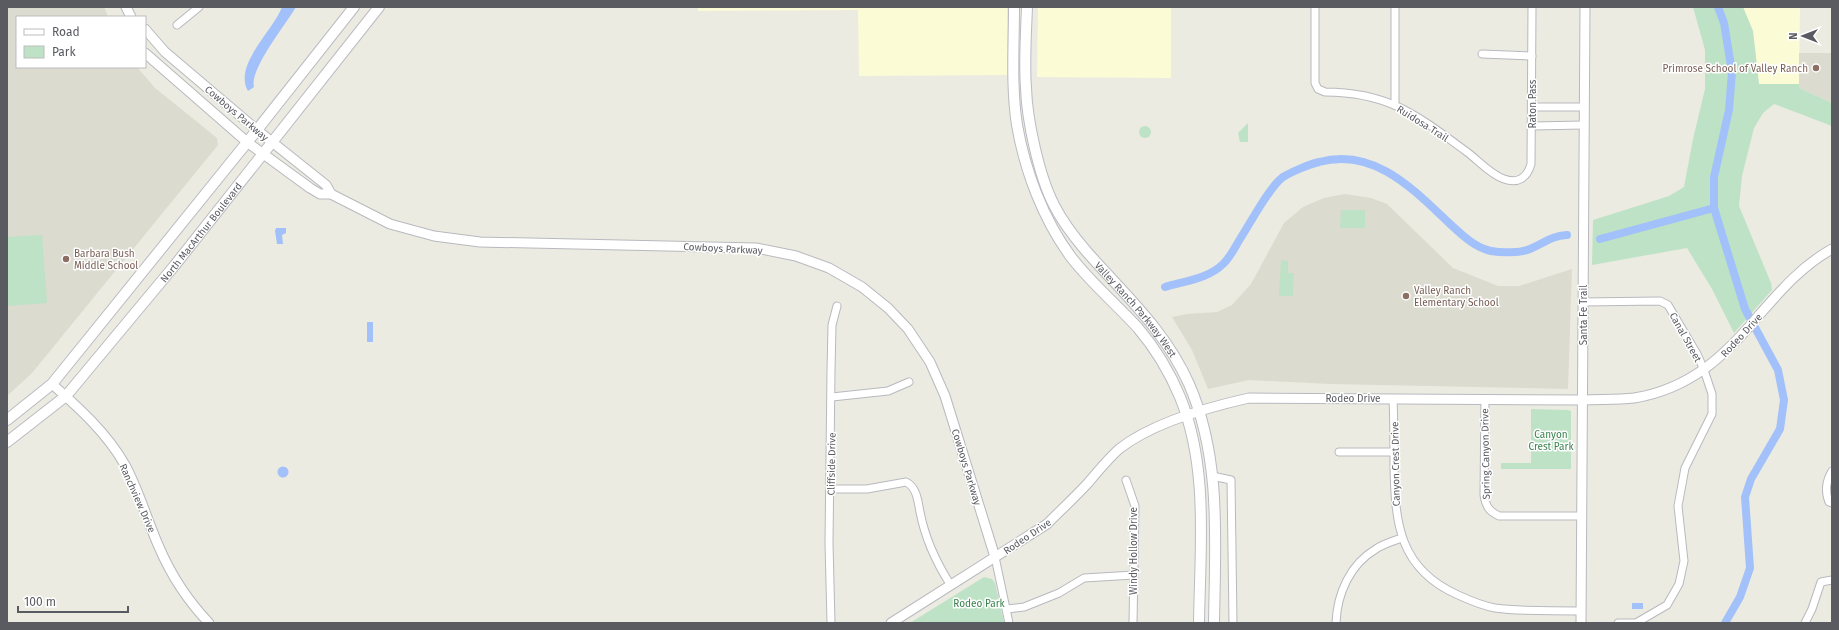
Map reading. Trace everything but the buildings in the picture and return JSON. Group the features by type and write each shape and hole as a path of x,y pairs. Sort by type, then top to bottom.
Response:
{"main road":[{"name":"North MacArthur Boulevard","path":"7,420 52,384 248,142 354,7"},
{"name":"North MacArthur Boulevard","path":"7,442 66,396 173,268 379,7"},
{"name":"Valley Ranch Parkway West","path":"1014,7 1014,65 1017,124 1026,164 1038,198 1056,233 1071,257 1139,330 1171,378 1187,416 1198,468 1200,494 1200,623"},
{"name":"Valley Ranch Parkway West","path":"1027,7 1026,87 1030,122 1048,192 1053,203 1086,250 1132,299 1164,338 1189,383 1204,427 1216,507 1214,623"},
{"path":"1014,65 1026,66"},
{"path":"1038,198 1048,192"},
{"path":"1043,208 1053,203"},
{"path":"1200,568 1214,569"}],"street":[{"path":"126,7 130,16"},
{"path":"177,25 199,7"},
{"name":"Ruidosa Trail","path":"1315,7 1315,80 1318,89 1325,92 1378,98 1395,105 1440,131 1490,171 1504,179"},
{"path":"1395,7 1395,105"},
{"name":"Raton Pass","path":"1504,179 1516,181 1524,178 1529,172 1532,151 1532,7"},
{"name":"Santa Fe Trail","path":"1581,623 1585,7"},
{"name":"Cowboys Parkway","path":"146,30 165,52 272,143 326,185 331,194"},
{"path":"1482,54 1532,56"},
{"name":"Cowboys Parkway","path":"146,55 248,142 310,188 320,194 331,194 390,224 434,236 480,242 756,248 796,256 829,268 862,287 888,308 908,329 930,362 945,396 995,557 1009,623"},
{"path":"1532,107 1584,107"},
{"path":"1532,126 1584,125"},
{"name":"Rodeo Drive","path":"891,623 950,584 1047,524 1069,504 1120,448 1159,426 1199,412 1249,398 1582,400 1626,399 1651,394 1669,389 1688,380 1722,357 1796,274 1819,256 1832,249"},
{"name":"Canal Street","path":"1583,302 1660,301 1668,305 1697,354 1712,394 1712,414 1685,468 1678,506 1684,561 1679,584 1666,605 1649,617 1636,623 1618,623"},
{"name":"Cliffside Drive","path":"831,623 829,543 832,325 836,306"},
{"path":"832,397 888,391 909,382"},
{"name":"Ranchview Drive","path":"52,384 101,430 114,448 135,487 159,548 176,580 188,599 209,623"},
{"name":"Canyon Crest Drive","path":"1393,398 1394,497 1397,520 1402,538 1411,558 1423,571 1444,589 1466,599 1495,608 1581,611"},
{"name":"Spring Canyon Drive","path":"1485,399 1484,495 1485,504 1489,511 1499,516 1581,516"},
{"path":"1339,452 1394,452"},
{"path":"1832,471 1828,478 1826,493 1829,502 1832,503"},
{"path":"1212,476 1230,480 1233,623"},
{"name":"Windy Hollow Drive","path":"1126,480 1135,506 1133,623"},
{"path":"830,489 867,489 906,482 911,484 916,496 921,518 933,555 950,584"},
{"path":"1336,623 1340,597 1347,580 1355,567 1377,548 1402,538"},
{"path":"1007,609 1024,607 1059,593 1084,578 1134,575"},
{"path":"1805,623 1812,609 1821,582 1832,580"}],"shaded area":[{"name":"Barbara Bush Middle School","path":"7,7 104,7 108,16 16,16 16,68 138,68 155,88 217,138 218,145 32,373 7,396"},
{"path":"698,7 1007,7 1007,75 859,76 858,10 698,11"},
{"path":"1038,7 1171,7 1171,78 1037,77"},
{"path":"1743,7 1800,7 1799,84 1759,84 1753,31"},
{"name":"Primrose School of Valley Ranch","path":"1799,53 1832,53 1832,103 1799,88"},
{"name":"Valley Ranch Elementary School","path":"1345,194 1371,198 1387,204 1453,268 1498,286 1519,286 1572,269 1568,389 1330,384 1249,380 1208,389 1192,350 1172,317 1187,314 1217,312 1232,305 1251,284 1284,223 1303,207 1324,198"}],"green space":[{"path":"1693,7 1743,7 1753,31 1759,84 1799,84 1799,88 1832,103 1832,126 1774,104 1763,113 1754,128 1742,176 1739,206 1771,283 1772,290 1734,333 1712,289 1687,248 1592,265 1593,220 1669,196 1684,187 1693,139 1705,89 1705,50"},
{"path":"1248,123 1248,142 1240,142 1238,133"},
{"path":"1145,126 1149,128 1151,132 1149,136 1145,138 1141,136 1139,132 1141,128"},
{"path":"1341,210 1365,210 1365,228 1340,228"},
{"path":"42,235 47,303 7,306 7,237"},
{"path":"1281,260 1288,261 1288,273 1294,273 1293,296 1279,296"},
{"name":"Canyon Crest Park","path":"1531,409 1571,411 1571,469 1501,469 1501,463 1531,463"},
{"name":"Rodeo Park","path":"984,577 992,579 995,583 1004,623 910,623"}],"water":[{"path":"282,7 296,7 262,59 254,79 254,87 248,91 245,81 246,70 250,59"},
{"path":"276,228 286,228 286,233 282,235 283,244 277,244"},
{"path":"367,322 373,322 373,342 367,342"},
{"path":"283,466 287,468 289,472 287,476 283,478 279,476 277,472 279,468"},
{"path":"1632,603 1643,603 1643,609 1632,609"}],"waterway":[{"path":"1718,7 1724,23 1732,72 1729,110 1714,177 1714,208 1745,309 1778,370 1784,400 1780,429 1751,479 1745,497 1750,568 1740,597 1725,623"},
{"path":"1165,287 1196,279 1210,273 1226,262 1266,197 1283,177 1315,163 1339,159 1357,160 1375,166 1391,174 1407,185 1463,236 1479,247 1500,252 1521,251 1530,249 1552,238 1567,235"},
{"path":"1600,239 1714,208"}],"place":[{"name":"Primrose School of Valley Ranch","path":"1816,68"},
{"name":"Barbara Bush Middle School","path":"66,259"},
{"name":"Valley Ranch Elementary School","path":"1406,296"}]}
